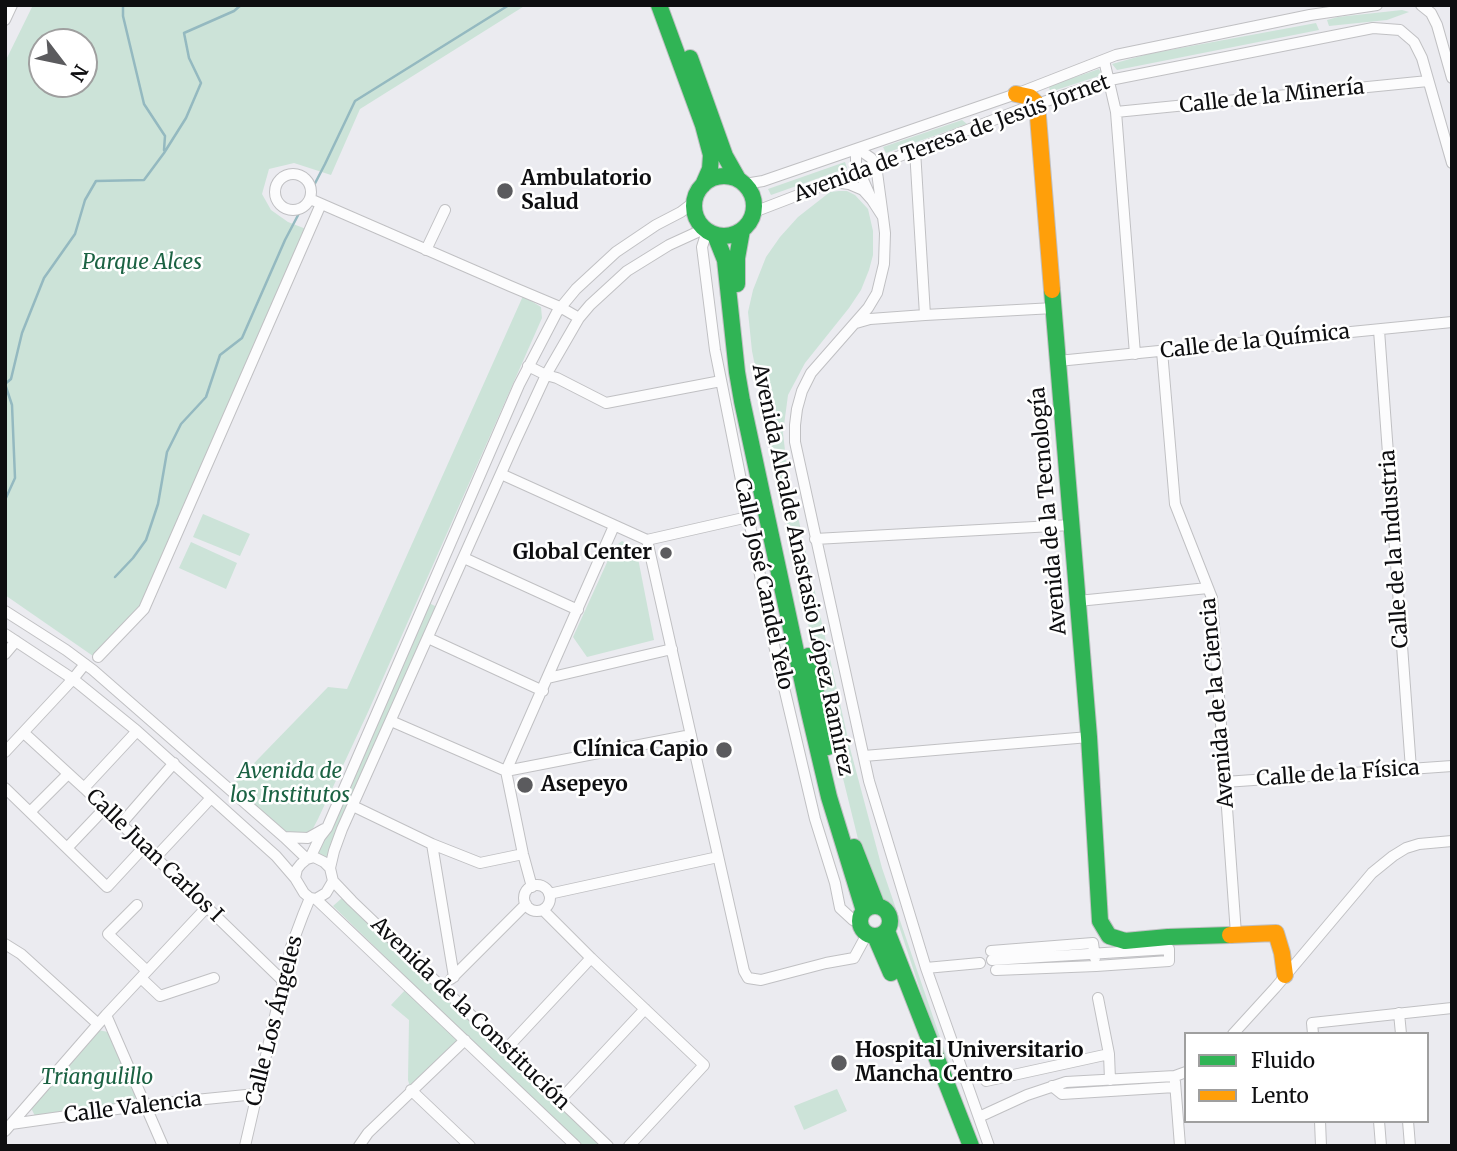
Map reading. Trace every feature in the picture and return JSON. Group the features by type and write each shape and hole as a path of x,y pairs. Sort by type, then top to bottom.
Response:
{"street":[{"path":"5,20 12,5"},
{"path":"659,5 703,125 711,155 710,169 694,202 696,217 709,232"},
{"path":"5,634 74,679 174,763 276,856 295,878 301,890 313,898 327,893 333,881 330,868 334,851 353,806 546,375 579,318 627,271 669,245 709,232 734,235 750,222 754,212 751,192 725,156 670,5"},
{"name":"Avenida de Teresa de Jesús Jornet","path":"741,181 763,181 1016,94 1116,55 1310,15 1377,5"},
{"path":"1421,5 1431,13 1437,25 1452,78"},
{"name":"Avenida de Teresa de Jesús Jornet","path":"754,212 1037,104 1110,80 1373,28 1400,30 1414,42 1422,58 1428,81"},
{"path":"1104,60 1116,112 1135,354"},
{"path":"1428,81 1452,163"},
{"name":"Calle de la Minería","path":"1116,112 1428,81"},
{"path":"1016,94 1030,97 1037,104"},
{"name":"Avenida de la Tecnología","path":"1037,104 1088,737 1100,921 1109,936 1125,941 1236,934"},
{"path":"872,200 856,164 858,149 876,165 885,233 882,274 877,293 868,308 811,373 797,409 795,442 869,781 926,968 989,1146"},
{"path":"915,150 925,315"},
{"path":"703,184 720,176 741,181"},
{"path":"831,182 849,184 863,190 883,217"},
{"path":"98,657 144,609 316,201 561,307 579,318"},
{"path":"295,878 297,869 308,858 327,828 528,366 561,307 576,289 617,252 694,202"},
{"path":"426,250 445,210"},
{"name":"Avenida Alcalde Anastasio López Ramírez","path":"743,230 737,258 737,280 752,399 838,789 856,851 867,911"},
{"name":"Calle José Candel Yelo","path":"709,232 702,247 720,381 771,632 814,819 835,883 840,908 853,920 867,911"},
{"name":"Avenida Alcalde Anastasio López Ramírez","path":"709,232 725,260 742,401 809,712 829,797 867,911"},
{"path":"856,323 870,319 1054,308"},
{"name":"Calle de la Química","path":"1058,361 1452,322"},
{"name":"Calle de la Industria","path":"1379,330 1411,769"},
{"name":"Avenida de la Ciencia","path":"1163,351 1175,504 1212,598 1236,934"},
{"path":"528,366 606,403 720,381"},
{"path":"501,474 647,540 748,517"},
{"path":"815,539 1071,525"},
{"path":"532,887 506,771 614,526"},
{"path":"647,540 744,971 748,978 761,980 854,958 876,934 890,925 888,913 883,908 867,911 861,926 876,934 971,1146"},
{"path":"464,558 578,610"},
{"path":"1077,601 1208,588"},
{"path":"425,601 441,609"},
{"path":"5,611 85,664 308,858"},
{"path":"428,638 543,691"},
{"path":"5,654 16,641"},
{"path":"548,678 671,649"},
{"path":"5,752 85,664"},
{"path":"391,721 506,771 691,735"},
{"path":"84,788 137,731"},
{"name":"Calle Juan Carlos I","path":"24,733 283,981"},
{"path":"864,756 1088,737"},
{"path":"121,824 174,763"},
{"name":"Calle de la Física","path":"1225,782 1452,766"},
{"path":"30,812 68,774"},
{"path":"5,788 107,887 144,847"},
{"path":"155,858 211,798"},
{"path":"353,806 432,844 480,863 523,854"},
{"path":"67,848 105,808"},
{"path":"284,837 308,838 327,828"},
{"path":"1235,1032 1372,873 1406,848 1452,841"},
{"path":"432,844 454,976"},
{"path":"549,894 718,857"},
{"path":"308,858 319,859 330,868"},
{"name":"Avenida de la Constitución","path":"333,881 608,1146"},
{"path":"543,910 550,901 549,894 542,887 532,887 525,894 526,904 533,910 543,910 704,1065 629,1146"},
{"name":"Avenida de la Constitución","path":"313,898 576,1146"},
{"name":"Calle Los Ángeles","path":"245,1146 291,947 303,915 313,898"},
{"path":"443,989 526,904"},
{"path":"137,905 108,934 160,996 214,978"},
{"path":"8,1127 106,1015 207,907"},
{"path":"1236,934 1276,933 1285,975"},
{"path":"876,934 960,1146"},
{"path":"926,968 990,961 1093,943 1096,966"},
{"path":"5,944 20,954 98,1024"},
{"path":"990,961 1096,966 1170,961 1169,949 1094,953"},
{"path":"507,1048 591,958"},
{"path":"1098,998 1109,1054 1110,1080"},
{"path":"1312,1028 1399,1013 1452,1008"},
{"path":"561,1100 645,1009"},
{"path":"1399,1013 1401,1032"},
{"path":"106,1015 163,1146"},
{"path":"359,1146 368,1133 411,1090 465,1040"},
{"path":"986,1081 1109,1054"},
{"path":"979,1117 1027,1095 1066,1082 1179,1079"},
{"path":"1052,1086 1062,1094 1179,1079"},
{"path":"1179,1079 1180,1146"},
{"path":"411,1090 470,1146"},
{"name":"Calle Valencia","path":"8,1127 145,1105 256,1094"},
{"path":"1320,1123 1321,1146"},
{"path":"1379,1123 1381,1146"},
{"path":"1408,1123 1410,1146"}],"green space":[{"name":"Parque Alces","path":"33,5 526,5 360,109 331,175 294,163 269,169 262,194 271,210 288,222 306,229 141,604 93,656 5,595 5,62"},
{"path":"1402,10 1409,12 1387,20 1329,26 1327,20 1338,17"},
{"path":"1316,23 1319,30 1117,70 1112,64 1148,54"},
{"path":"1099,69 1102,75 1050,92 1049,86"},
{"path":"962,120 967,124 886,153 883,147"},
{"path":"845,162 847,168 771,195 768,189"},
{"path":"847,191 855,195 868,209 873,231 873,255 861,290 805,363 788,395 783,433 787,468 851,752 882,868 955,1081 951,1083 896,917 877,893 858,839 796,569 752,351 748,312 766,257 798,217 830,192"},
{"name":"Avenida de los Institutos","path":"523,296 541,307 542,318 368,712 308,838 284,837 229,789 328,687 347,689"},
{"path":"203,514 250,534 240,556 193,537"},
{"path":"622,541 636,548 654,640 587,657 573,637 614,547"},
{"path":"191,542 237,563 226,589 179,568"},
{"path":"425,601 441,609 330,868 314,857"},
{"path":"342,898 601,1145 583,1146 412,983 333,906"},
{"path":"408,987 465,1040 411,1090 408,1080 409,1020 391,1005"},
{"name":"Triangulillo","path":"98,1030 108,1032 137,1096 132,1102 35,1116 31,1108"},
{"path":"837,1089 847,1111 804,1130 794,1106"}],"waterway":[{"path":"123,5 123,16 144,104 165,136 164,150"},
{"path":"5,384 11,379 22,333 44,278 75,234 85,200 96,181 144,180 186,118 201,83 189,58 184,33 234,11 241,5"},
{"path":"309,195 355,101 509,5"},
{"path":"115,577 146,540 158,504 167,452 181,424 206,397 220,355 242,338 285,240 306,200"},
{"path":"5,384 12,405 15,478 5,500"}],"traffic: fast":[{"path":"659,5 703,125 711,155 710,169 703,185"},
{"path":"690,58 725,156 738,179"},
{"path":"718,176 730,176 749,189 754,206 752,218 741,231 730,236 718,236 699,223 694,212 694,200 707,181 718,176"},
{"path":"737,284 737,258 742,230"},
{"path":"715,235 725,260 742,401 809,712 829,797 864,911"},
{"path":"1052,290 1089,737 1100,921 1109,936 1125,941 1230,935"},
{"path":"808,656 828,747"},
{"path":"854,847 877,906"},
{"path":"875,906 886,910 890,921 886,932 875,936 864,932 860,921 864,910 875,906"},
{"path":"887,931 971,1146"},
{"path":"875,936 891,973"}],"traffic: slow":[{"path":"1016,94 1030,97 1037,104 1052,290"},
{"path":"1230,935 1276,933 1285,975"}],"place":[{"name":"Ambulatorio Salud","path":"505,191"},
{"name":"Global Center","path":"666,553"},
{"name":"Clínica Capio","path":"724,750"},
{"name":"Asepeyo","path":"525,785"},
{"name":"Hospital Universitario Mancha Centro","path":"839,1063"}]}
